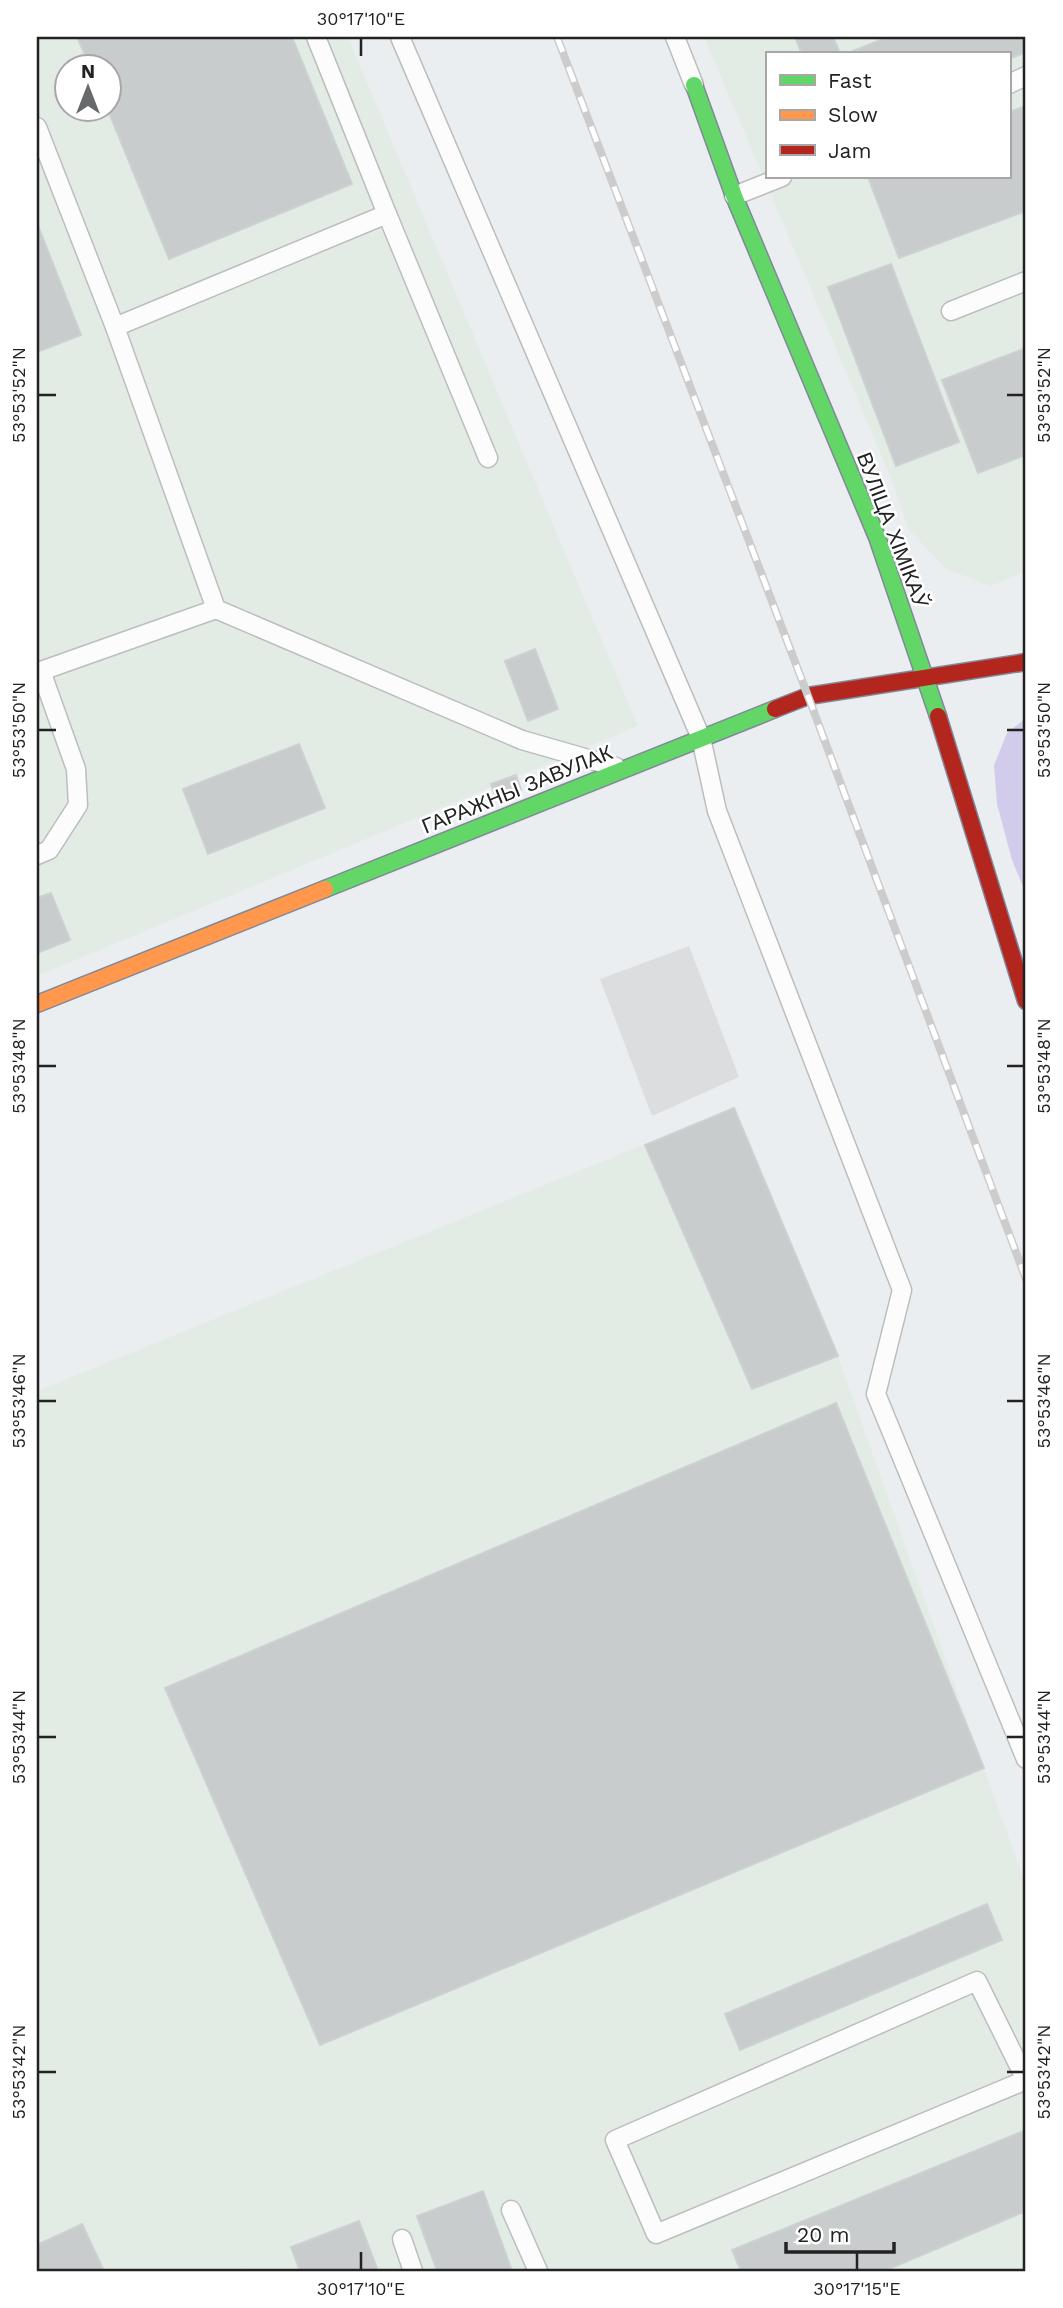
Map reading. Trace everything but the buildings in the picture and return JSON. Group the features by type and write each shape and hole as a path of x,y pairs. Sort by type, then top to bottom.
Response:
{"street":[{"name":"ВУЛІЦА ХІМІКАЎ","path":"694,85 734,196 877,537 926,678 1026,1001"},
{"name":"ГАРАЖНЫ ЗАВУЛАК","path":"37,1004 808,696 1026,663"}],"lane":[{"path":"316,37 488,458"},
{"path":"400,37 701,738 717,811 901,1290 876,1394 1026,1759"},
{"path":"675,37 694,85"},
{"path":"1010,84 1026,76"},
{"path":"37,127 115,327 216,609"},
{"path":"734,196 779,178"},
{"path":"115,327 387,214"},
{"path":"951,311 1026,281"},
{"path":"37,855 49,850 78,805 76,769 39,665 216,609 522,740 623,769"},
{"path":"977,1981 1026,2080 656,2234 615,2140 977,1981"},
{"path":"511,2210 538,2271"},
{"path":"402,2239 413,2271"}],"path":[{"path":"243,2271 250,2271"}],"shaded area":[{"path":"37,37 348,37 638,726 37,976"},
{"path":"704,37 1026,37 1026,571 991,586 946,569 909,530 890,476"},
{"path":"1026,718 1026,894 1012,860 997,804 994,765 1007,733"},
{"path":"689,946 739,1077 652,1116 600,979"},
{"path":"734,1108 838,1356 1026,1886 1026,2271 37,2271 37,1391"}],"railway":[{"path":"557,37 1026,1279"}],"traffic: fast":[{"path":"694,85 734,196 877,537 938,716"},
{"path":"325,889 775,709"}],"traffic: slow":[{"path":"37,1004 325,889"}],"traffic: jam":[{"path":"775,709 808,696 1026,662"},
{"path":"938,716 1026,1001"}]}
